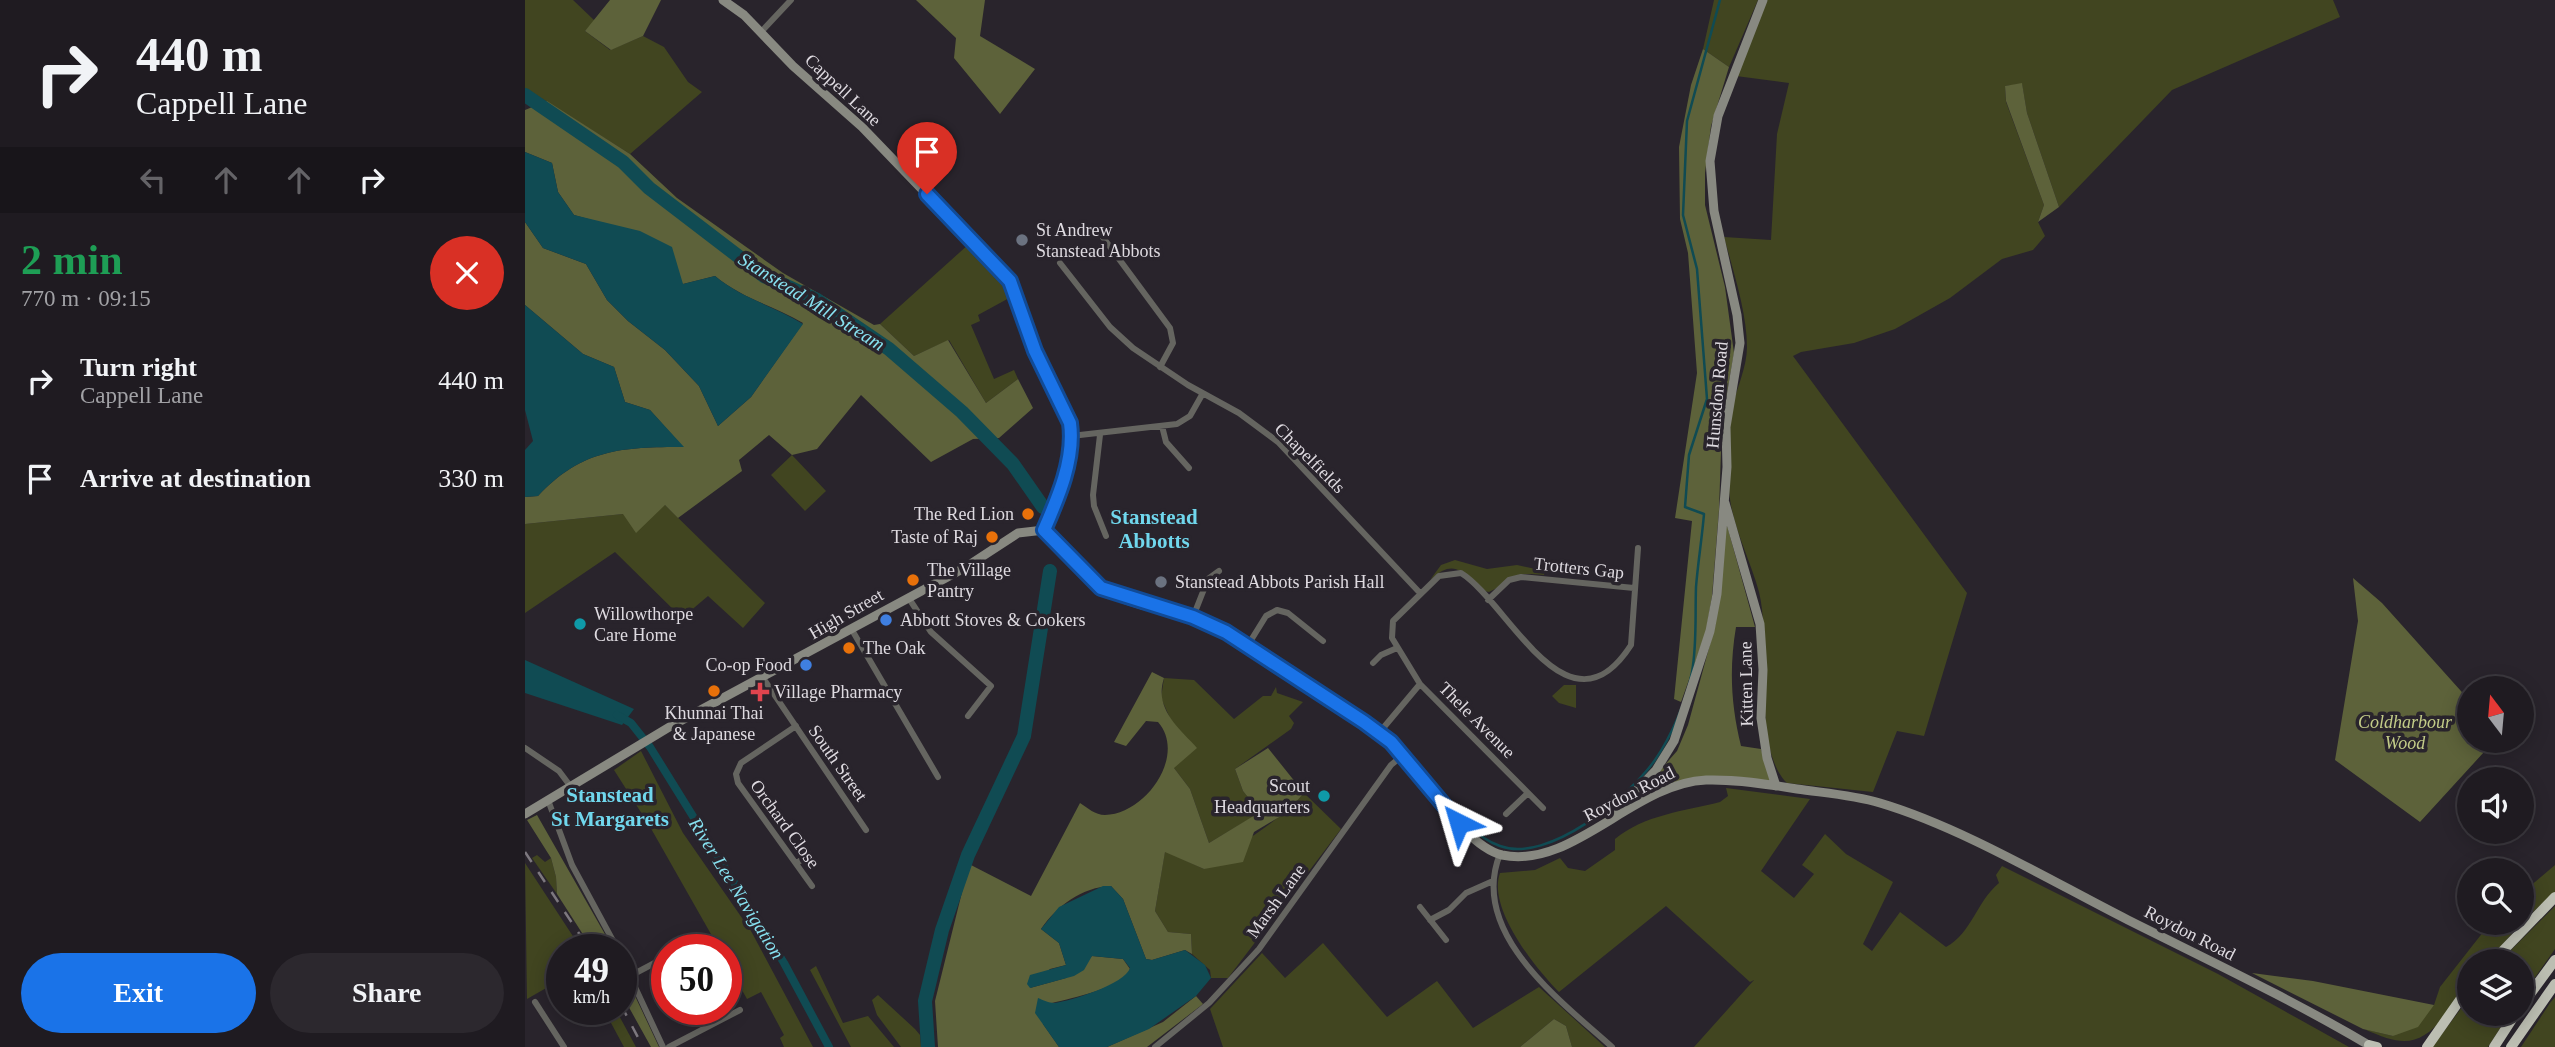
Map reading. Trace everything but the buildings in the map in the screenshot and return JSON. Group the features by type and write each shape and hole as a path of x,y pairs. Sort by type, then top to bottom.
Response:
{"highway":[{"path":"2505,949 2555,897"},
{"path":"2534,989 2555,960"},
{"path":"2511,1047 2555,984"},
{"path":"2427,1047 2457,1004"},
{"path":"2494,1047 2508,1026"}],"main road":[{"name":"Cappell Lane","path":"723,0 862,127 1010,281 1035,351 1070,423 1071,436 1060,490 1044,530"},
{"name":"Hunsdon Road","path":"1612,817 1656,770 1679,731 1710,631 1724,501 1726,427 1740,342 1714,211 1710,161 1718,117 1763,0"},
{"name":"Kitten Lane","path":"1724,501 1760,624 1763,670 1761,718 1767,758 1776,786"},
{"name":"High Street","path":"525,814 663,730 966,567 1018,533 1044,530"},
{"path":"1044,530 1101,588 1193,617 1248,645 1379,733 1403,755 1470,836 1500,854"},
{"name":"Roydon Road","path":"1500,854 1525,856 1546,852 1569,843 1662,790 1688,782 1714,780 1776,786 1870,801 1929,821 2265,988 2373,1046"}],"street":[{"path":"761,32 790,0"},
{"path":"1102,236 1170,328 1173,343 1160,367"},
{"name":"Chapelfields","path":"1060,263 1110,327 1160,367 1239,413 1278,442 1420,593"},
{"path":"1071,436 1100,435 1161,426 1186,419 1203,394"},
{"path":"1161,426 1166,442 1189,468"},
{"path":"1100,435 1093,502 1106,536"},
{"path":"1420,684 1391,635 1393,621 1439,576 1453,572 1467,577 1556,673 1584,677 1604,671 1631,645 1638,548"},
{"path":"1193,617 1208,579 1219,572"},
{"name":"Trotters Gap","path":"1487,600 1509,580 1521,577 1634,588"},
{"path":"908,597 931,632 991,686 968,716"},
{"path":"1248,645 1266,616 1277,610 1288,613 1323,640"},
{"path":"852,629 938,777"},
{"path":"1373,663 1381,655 1397,648"},
{"name":"South Street","path":"763,678 866,830"},
{"name":"Thele Avenue","path":"1379,733 1420,684 1543,808"},
{"name":"Orchard Close","path":"796,726 741,764 736,774 743,790 813,886"},
{"path":"525,748 559,771 571,787"},
{"name":"Marsh Lane","path":"1155,1047 1209,1003 1259,949 1391,765 1403,755"},
{"path":"1506,814 1528,793"},
{"path":"548,800 572,864 609,934"},
{"path":"797,863 809,854"},
{"path":"1500,854 1493,881 1502,920 1526,965 1554,997 1612,1047"},
{"path":"1430,920 1449,910 1465,893 1493,881"},
{"path":"1420,907 1446,940"},
{"path":"637,991 663,1047"},
{"path":"535,1002 564,1047"},
{"path":"669,1047 711,1025"}],"green space":[{"path":"525,0 573,0 595,21 585,31 610,50 643,36 664,47 688,82 702,92 630,154 525,88"},
{"path":"610,0 661,0 643,36 611,50 585,31"},
{"path":"916,0 985,0 980,36 1035,69 1000,114 954,58 956,38"},
{"path":"1714,0 1758,0 1729,67 1703,49"},
{"path":"1767,0 2333,0 2340,17 2172,90 2059,207 2027,113 2022,84 2005,86 2006,102 2044,205 2038,222 2045,236 2033,250 2002,259 1950,298 1895,329 1854,343 1801,352 1793,356 1967,593 1924,736 1897,731 1873,792 1787,783 1776,767 1769,746 1766,721 1764,639 1759,592 1730,502 1730,418 1747,347 1742,306 1724,237 1771,240 1777,134 1789,83 1736,76"},
{"path":"1703,49 1729,67 1711,126 1705,173 1705,205 1725,287 1734,353 1722,422 1712,596 1706,632 1681,702 1674,699 1692,521 1675,518 1697,373 1688,253 1680,219 1679,147 1691,85"},
{"path":"2022,83 2027,113 2059,207 2038,222 2044,205 2006,101 2005,86"},
{"path":"547,101 630,154 677,198 783,273 874,325 880,324 914,356 948,340 986,403 1018,379 1033,408 999,438 973,439 931,462 861,395 817,449 792,455 769,435 739,460 742,471 678,518 665,505 636,533 623,514 525,524 525,497 538,496 554,480 587,460 622,450 683,447 650,410 625,402 614,367 583,354 525,305 525,222 543,248 586,264 607,300 628,321 665,350 699,386 718,426 751,397 803,323 747,296 715,276 683,284 606,224 574,215 558,192 552,163 525,152 525,110"},
{"path":"969,244 1004,281 1011,297 978,315 980,321 971,325 994,379 1014,370 1018,379 986,403 949,340 914,356 880,324"},
{"path":"792,455 826,491 805,511 771,475"},
{"path":"665,505 765,603 743,628 708,596 682,618 615,552 525,613 525,524 623,514"},
{"path":"1725,518 1755,627 1736,627 1732,672 1738,731 1741,746 1761,749 1772,782 1717,777 1685,780 1669,784 1633,801 1677,751 1688,725 1715,626"},
{"path":"1455,560 1487,569 1517,565 1545,571 1544,575 1517,575 1489,592 1481,589 1456,569 1441,572 1430,580 1441,565"},
{"name":"Coldharbour Wood","path":"2353,578 2382,603 2457,687 2457,753 2483,753 2470,767 2457,767 2457,782 2420,822 2335,760 2358,621"},
{"path":"1152,672 1164,678 1162,699 1170,717 1197,748 1174,768 1190,789 1209,843 1260,812 1243,791 1235,769 1268,748 1304,793 1286,813 1254,832 1243,862 1204,869 1165,852 1155,911 1168,932 1191,934 1192,954 1185,950 1152,960 1146,959 1123,899 1111,886 1080,894 1055,913 1041,929 1059,943 1066,965 1050,969 1030,988 1066,978 1092,956 1123,959 1130,969 1126,976 1108,987 1052,1003 1043,1024 1059,1047 938,1047 935,1001 969,864 1031,896 1080,803 1095,813 1105,815 1135,805 1147,794 1165,766 1168,750 1166,735 1158,722 1146,721 1126,746 1114,742"},
{"path":"1164,678 1194,680 1234,719 1263,696 1271,696 1276,687 1277,693 1303,702 1289,716 1294,723 1291,729 1235,769 1243,791 1261,812 1209,843 1190,789 1174,768 1170,718 1161,698"},
{"path":"1564,685 1576,685 1576,708 1559,703 1552,696"},
{"path":"641,751 683,833 751,931 813,1047 784,1047 780,1038 784,1035 761,992 747,999 742,990 742,934 711,934 649,825 614,770"},
{"path":"1726,788 1810,799 1761,871 1794,898 1814,874 1802,865 1825,834 1846,854 1893,882 1863,944 1872,951 1900,912 1946,947 1962,934 1999,883 1996,875 2002,866 2218,974 2349,1047 1694,1047 1754,980 1750,982 1666,906 1559,992 1538,969 1507,920 1500,903 1500,873 1535,870 1560,858 1568,868 1585,871 1615,850 1615,839 1626,831 1651,819 1720,802 1728,796"},
{"path":"1304,793 1341,829 1228,978 1211,978 1210,970 1192,954 1191,934 1168,932 1155,911 1165,851 1204,869 1269,824"},
{"path":"537,815 605,934 583,934 557,894 551,858 527,820"},
{"path":"537,855 545,862 551,858 557,894 532,858"},
{"path":"525,863 572,934 546,934 546,988 527,999"},
{"path":"2555,865 2555,892 2534,911 2534,883"},
{"path":"2555,906 2555,949 2534,979 2534,949 2512,949 2526,935 2534,935 2534,927"},
{"path":"2481,935 2511,935 2498,949 2470,949"},
{"path":"1323,943 1387,1017 1437,981 1473,1028 1539,987 1605,1047 1572,1047 1566,1026 1554,1019 1520,1047 1223,1047 1210,1009 1262,953 1285,978"},
{"path":"2457,965 2457,1000 2437,1025 2419,1038 2400,1041 2364,1029 2393,1036 2434,1005 2440,987"},
{"path":"816,966 843,1023 868,1016 894,1047 851,1047 810,970"},
{"path":"2252,973 2313,981 2434,1005 2418,1027 2393,1036 2363,1029"},
{"path":"878,995 920,1035 921,1047 901,1047 877,1015 872,1000"},
{"path":"1196,996 1203,1004 1147,1047 1107,1047 1163,1022"},
{"path":"2555,997 2555,1047 2521,1047 2550,1003"},
{"path":"637,1000 659,1047 651,1047 637,1022"},
{"path":"2457,1014 2457,1026 2502,1026 2488,1047 2432,1047"},
{"path":"1554,1019 1566,1026 1572,1047 1520,1047"},
{"path":"612,1025 624,1025 636,1047 624,1047"}],"water":[{"path":"525,152 552,163 558,192 574,215 640,231 672,247 683,284 715,276 736,290 803,324 751,397 718,426 699,386 665,350 628,321 607,300 586,264 543,248 525,222"},
{"path":"525,305 583,354 614,367 625,402 650,410 684,447 641,448 604,454 571,469 554,480 538,496 525,497 525,450 533,441 525,410"},
{"path":"525,660 634,709 622,725 525,693"},
{"path":"1103,886 1111,886 1123,899 1146,959 1152,960 1185,950 1205,965 1211,978 1196,996 1149,1029 1107,1047 1059,1047 1035,1013 1038,998 1054,1003 1072,999 1108,986 1126,974 1130,968 1123,959 1092,956 1084,970 1074,976 1030,988 1027,984 1030,975 1066,965 1059,943 1041,929 1059,907"}],"waterway":[{"path":"1429,777 1469,826 1489,841 1519,849 1541,845 1586,824 1627,792 1655,760 1678,718 1694,662 1696,587 1704,514 1685,507 1689,455 1707,399 1697,269 1683,215 1687,121 1720,0"},
{"name":"Stanstead Mill Stream","path":"525,95 623,162 649,188 764,276 817,300 889,349 962,412 1013,464 1043,507"},
{"path":"928,1047 925,1001 942,930 968,855 1024,736 1050,571"},
{"name":"River Lee Navigation","path":"617,715 631,723 650,747 784,963 829,1047"}],"railway":[{"path":"525,852 579,934"},
{"path":"631,1025 643,1047"}],"place":[{"name":"St Andrew Stanstead Abbots","path":"1022,240"},
{"name":"The Red Lion","path":"1028,514"},
{"name":"Taste of Raj","path":"992,537"},
{"name":"The Village Pantry","path":"913,580"},
{"name":"Stanstead Abbots Parish Hall","path":"1161,582"},
{"name":"Abbott Stoves & Cookers","path":"886,620"},
{"name":"Willowthorpe Care Home","path":"580,624"},
{"name":"The Oak","path":"849,648"},
{"name":"Co-op Food","path":"806,665"},
{"name":"Khunnai Thai & Japanese","path":"714,691"},
{"name":"Village Pharmacy","path":"760,692"},
{"name":"Scout Headquarters","path":"1324,796"}],"district":[{"name":"Stanstead Abbotts","path":"1154,529"},
{"name":"Stanstead St Margarets","path":"610,807"}],"route":[{"path":"927,194 1010,281 1016,291 1029,337 1070,423 1072,430 1067,463 1060,490 1044,530 1075,565 1101,588 1124,598 1193,617 1226,632 1364,722 1391,742 1459,823"}]}
